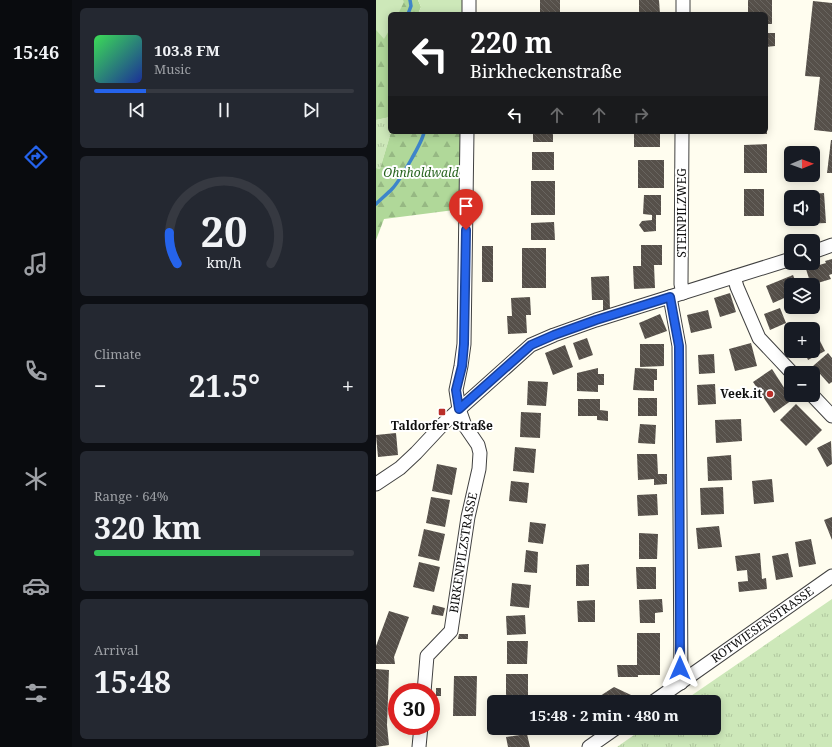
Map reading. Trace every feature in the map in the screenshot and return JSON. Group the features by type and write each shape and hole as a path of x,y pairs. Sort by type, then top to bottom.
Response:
{"street":[{"path":"469,0 469,12"},
{"path":"683,0 683,12"},
{"path":"459,409 456,390 462,366 464,344 467,134"},
{"name":"STEINPILZWEG","path":"682,134 681,284 683,293"},
{"path":"820,250 832,246"},
{"path":"376,484 400,468 459,409 531,345 589,323 784,261"},
{"path":"734,277 759,338 785,366"},
{"path":"670,297 679,346 680,683"},
{"path":"819,402 832,416"},
{"name":"BIRKENPILZSTRASSE","path":"425,683 427,656 451,632 468,517 479,469 480,453 478,445 465,426 459,409"},
{"name":"ROTWIESENSTRASSE","path":"663,695 832,576"},
{"path":"419,747 420,735"},
{"path":"589,747 606,735"}],"green space":[{"path":"376,0 418,0 421,7 419,12 388,12 388,117 376,120"},
{"path":"376,0 403,0 404,2 399,12 388,12 388,32 384,39 376,30"},
{"path":"418,0 462,0 462,12 419,12 421,7"},
{"path":"388,117 388,134 390,134 380,169 376,168 376,120"},
{"name":"Ohnholdwald","path":"390,134 462,134 462,209 384,219 376,240 376,168 380,169"},
{"path":"832,599 832,747 617,747 634,735 721,735 721,695 692,695"}],"building":[{"path":"540,0 560,0 560,12 540,12"},
{"path":"639,0 659,0 660,12 639,12"},
{"path":"748,0 772,0 772,24 768,24 768,12 748,12"},
{"path":"813,1 832,3 832,132 814,130 820,77 805,76"},
{"path":"768,33 775,33 775,46 768,47"},
{"path":"533,134 553,134 553,142 533,142"},
{"path":"634,134 660,134 660,147 634,147"},
{"path":"831,140 832,173 827,173"},
{"path":"767,144 767,173 744,173 744,145"},
{"path":"532,152 554,152 554,170 532,170"},
{"path":"638,160 664,160 664,188 638,188"},
{"path":"531,181 555,181 555,215 531,215"},
{"path":"744,189 764,189 764,216 744,216"},
{"path":"820,193 824,193 826,223 820,223"},
{"path":"644,195 661,195 661,215 656,215 656,231 644,232 639,225 642,221 652,220 652,215 643,214"},
{"path":"554,222 555,240 531,240 531,223"},
{"path":"641,245 662,245 662,265 654,265 655,288 634,289 633,266 641,266"},
{"path":"482,246 493,246 493,282 482,282"},
{"path":"522,248 546,248 546,288 522,288"},
{"path":"832,259 832,274 829,275 831,279 820,282 820,278 809,278 806,270 820,270 820,265 826,263 825,261"},
{"path":"793,275 794,278 786,278"},
{"path":"609,276 610,310 603,310 603,300 592,300 591,277"},
{"path":"784,279 784,298 773,303 766,286"},
{"path":"730,293 736,312 720,317 714,298"},
{"path":"530,297 531,315 526,315 527,333 508,334 507,316 512,316 511,298"},
{"path":"780,308 786,322 770,330 764,314"},
{"path":"708,310 712,328 691,333 687,315"},
{"path":"660,314 667,331 645,339 639,323"},
{"path":"587,338 593,355 579,360 573,343"},
{"path":"820,341 825,351 820,354"},
{"path":"751,343 757,366 735,371 729,349"},
{"path":"640,344 664,344 664,366 640,367"},
{"path":"565,345 573,367 553,375 545,353"},
{"path":"828,353 832,358 832,382 829,384 820,374 820,366 813,366"},
{"path":"714,354 715,373 699,374 698,355"},
{"path":"598,368 598,374 604,374 604,385 598,385 598,392 577,391 577,373"},
{"path":"635,368 657,369 657,380 654,380 654,391 633,390"},
{"path":"772,369 784,388 784,402 789,402 774,413 753,382"},
{"path":"528,381 548,382 546,406 527,405"},
{"path":"715,384 716,404 698,405 697,385"},
{"path":"638,398 657,398 657,416 638,416"},
{"path":"578,399 600,399 600,410 608,411 608,421 597,420 597,416 578,416"},
{"path":"796,404 822,430 806,446 780,420"},
{"path":"521,412 541,413 540,438 520,437"},
{"path":"741,419 742,441 716,443 715,420"},
{"path":"640,424 656,425 655,444 638,443"},
{"path":"396,433 398,455 378,457 376,435"},
{"path":"831,441 832,464 827,467 817,448"},
{"path":"515,447 536,449 534,473 513,471"},
{"path":"637,454 657,454 658,474 667,474 667,484 654,485 654,479 638,480"},
{"path":"731,455 732,480 708,481 707,457"},
{"path":"437,464 457,468 452,495 432,491"},
{"path":"772,479 774,502 754,504 752,481"},
{"path":"511,481 529,483 527,503 509,501"},
{"path":"723,487 724,514 701,515 700,488"},
{"path":"657,494 658,515 638,516 637,495"},
{"path":"431,497 450,500 445,527 426,523"},
{"path":"832,517 832,540 824,520"},
{"path":"530,522 546,524 543,544 528,542"},
{"path":"719,526 722,547 698,549 696,528"},
{"path":"424,529 445,534 439,561 418,556"},
{"path":"639,533 658,534 657,559 639,559"},
{"path":"811,539 816,564 799,567 795,542"},
{"path":"526,550 538,552 537,573 524,572"},
{"path":"760,553 762,579 766,578 767,589 739,592 738,582 748,581 747,570 737,571 735,556"},
{"path":"788,553 793,577 776,580 772,556"},
{"path":"419,562 440,567 434,592 413,587"},
{"path":"589,564 589,586 576,586 576,565"},
{"path":"636,567 656,567 656,589 637,589"},
{"path":"512,583 531,585 529,608 510,606"},
{"path":"662,599 663,612 655,613 655,623 640,623 639,600"},
{"path":"595,600 595,622 578,622 577,601"},
{"path":"433,605 445,608 443,616 431,614"},
{"path":"389,611 409,617 394,657 395,664 376,664 376,646"},
{"path":"525,615 526,634 507,635 506,616"},
{"path":"637,633 660,633 660,675 618,677 617,665 637,665"},
{"path":"459,634 468,634 468,639 458,639"},
{"path":"507,641 528,641 527,664 507,664"},
{"path":"376,669 389,670 387,725 389,745 376,747"},
{"path":"506,674 528,674 528,695 506,695"},
{"path":"454,676 477,676 476,716 453,716"},
{"path":"614,687 631,695 602,695"},
{"path":"527,735 530,747 508,747 506,737"}],"waterway":[{"path":"409,12 411,6 410,0"},
{"path":"376,204 392,189 400,178 424,134"}],"place":[{"name":"Veek.it","path":"770,394"},
{"name":"Taldorfer Straße","path":"442,412"}],"route":[{"path":"466,230 464,344 462,366 456,390 459,409 531,345 596,320 670,297 679,346 680,668"}]}
